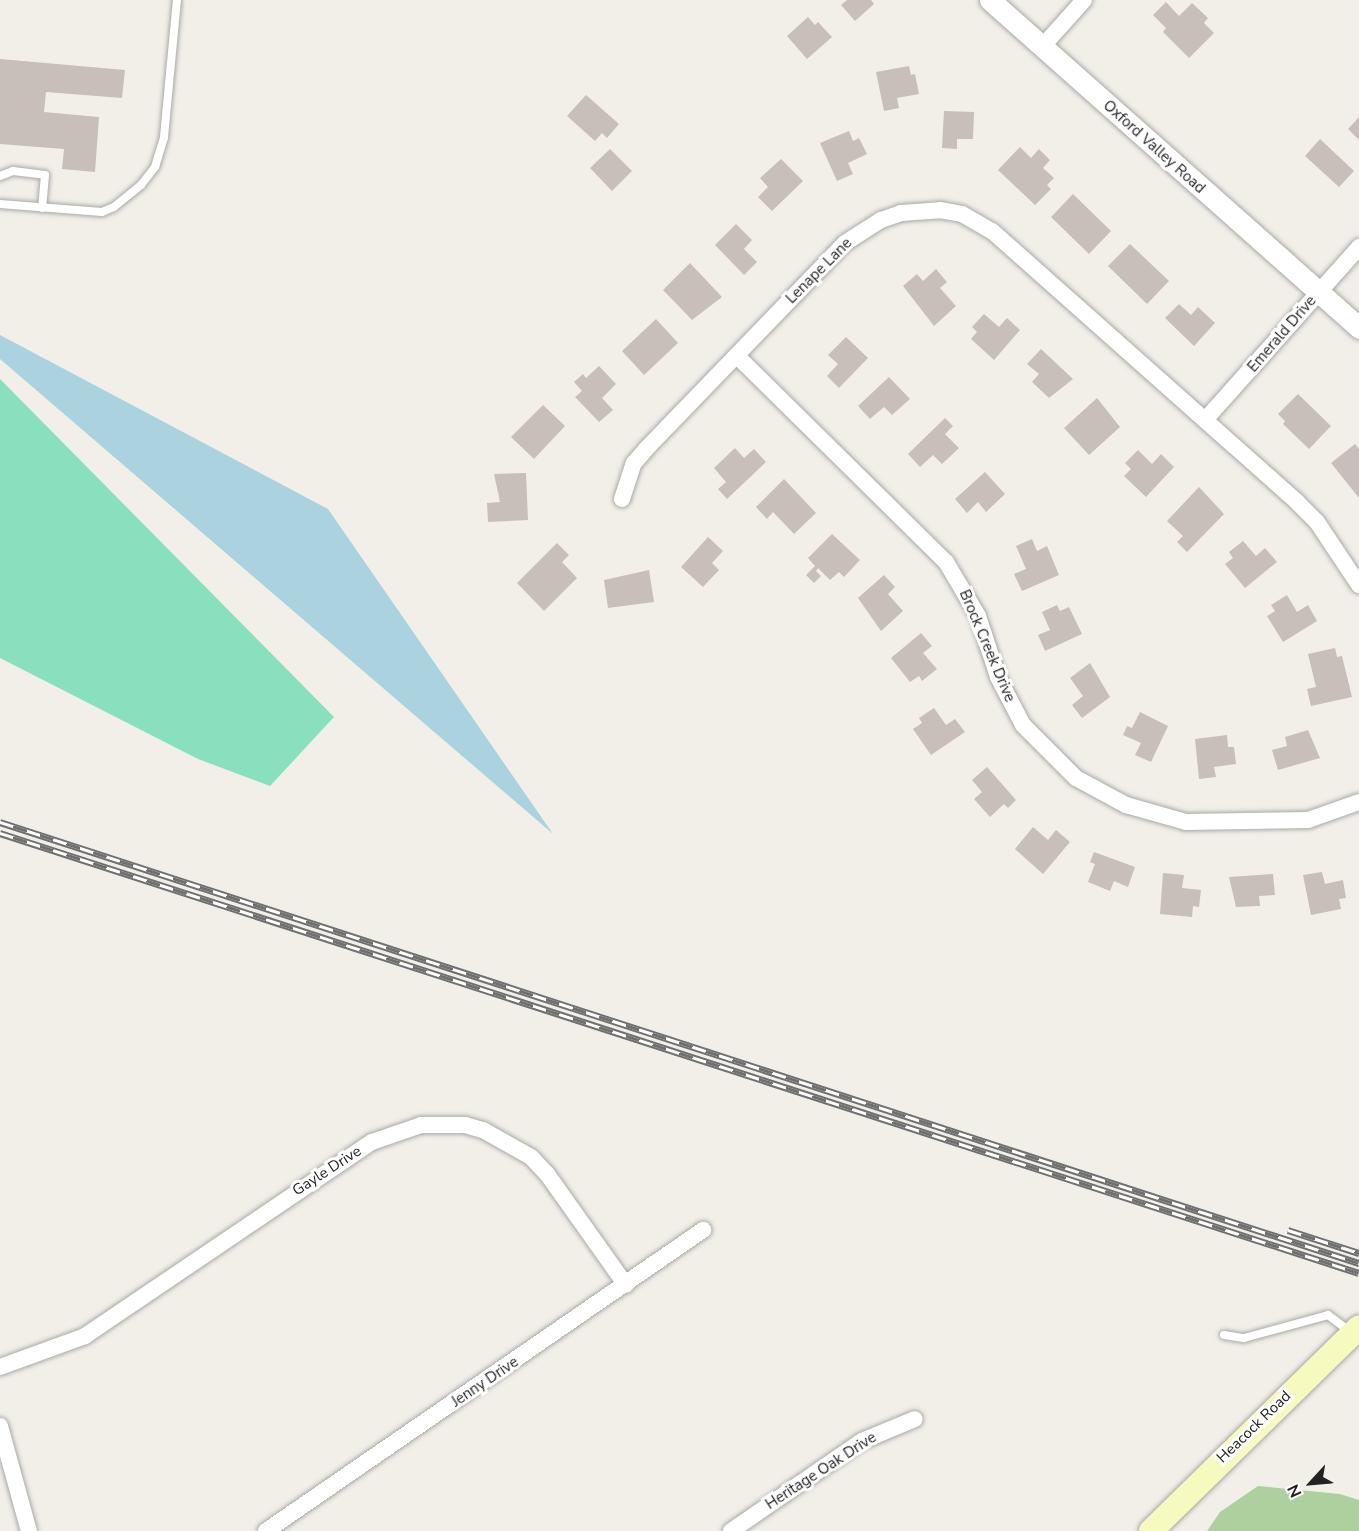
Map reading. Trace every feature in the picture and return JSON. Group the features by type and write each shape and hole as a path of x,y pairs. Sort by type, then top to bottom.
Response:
{"main road":[{"name":"Heacock Road","path":"1151,1531 1356,1330"}],"street":[{"name":"Oxford Valley Road","path":"990,0 1359,328"},
{"path":"1042,47 1084,0"},
{"name":"Lenape Lane","path":"622,499 634,463 845,243 864,229 901,213 940,210 962,214 992,231 1205,420"},
{"name":"Emerald Drive","path":"1205,420 1359,247"},
{"name":"Brock Creek Drive","path":"738,357 946,562 978,616 998,677 1023,725 1076,778 1126,805 1186,822 1308,820 1359,802"},
{"path":"1205,420 1317,522 1359,585"},
{"name":"Gayle Drive","path":"0,1368 85,1336 372,1142 421,1125 465,1125 483,1130 525,1152 547,1174 626,1286"},
{"name":"Jenny Drive","path":"266,1531 626,1286 702,1230"},
{"name":"Heritage Oak Drive","path":"731,1531 862,1441 915,1419"},
{"path":"0,1426 29,1531"}],"lane":[{"path":"0,204 102,212 128,197 155,167 164,137 177,0"},
{"path":"0,176 13,171 45,175 42,208"},
{"path":"1224,1335 1244,1338 1328,1315 1356,1330"}],"green space":[{"path":"0,379 334,717 270,786 198,759 0,658"},
{"path":"1258,1486 1340,1494 1359,1500 1359,1531 1207,1531 1220,1512"}],"water":[{"path":"0,335 328,509 553,834 0,359"}],"building":[{"path":"847,0 871,0 874,4 855,21 841,5"},
{"path":"1166,2 1179,16 1192,3 1208,18 1204,23 1214,33 1189,58 1163,32 1166,28 1153,15"},
{"path":"808,17 815,25 818,22 832,37 807,59 787,36"},
{"path":"0,59 125,70 122,98 46,92 44,112 99,117 95,172 62,169 64,149 0,144"},
{"path":"909,66 911,75 915,74 919,94 897,98 899,108 884,111 876,72"},
{"path":"586,95 619,124 607,138 602,133 595,141 567,116"},
{"path":"944,111 974,112 973,139 957,139 957,149 942,148"},
{"path":"1359,117 1359,140 1348,129"},
{"path":"849,131 853,141 859,138 867,154 848,163 853,174 837,181 820,143"},
{"path":"1320,139 1354,171 1339,187 1305,156"},
{"path":"1020,147 1031,158 1039,149 1050,160 1043,168 1054,178 1047,185 1051,189 1035,205 998,170"},
{"path":"610,149 632,171 612,191 590,168"},
{"path":"781,159 803,181 772,211 758,197 768,187 760,178"},
{"path":"1073,194 1111,231 1089,254 1051,217"},
{"path":"736,224 752,240 744,249 757,262 744,275 715,245"},
{"path":"1130,244 1169,281 1147,304 1108,266"},
{"path":"690,263 722,297 692,320 663,290"},
{"path":"936,269 947,282 940,288 956,306 934,326 903,286 917,274 923,281"},
{"path":"1179,304 1191,315 1198,307 1215,323 1194,346 1165,318"},
{"path":"984,314 999,327 1007,318 1020,330 994,360 971,339 977,332 972,327"},
{"path":"656,319 678,343 644,375 622,351"},
{"path":"846,337 868,358 839,388 827,376 838,364 828,355"},
{"path":"1041,349 1073,379 1049,398 1032,382 1039,374 1027,364"},
{"path":"599,366 616,384 602,398 613,410 599,422 575,397 582,391 574,382 583,374 586,378"},
{"path":"889,377 910,399 892,415 884,407 870,419 858,406"},
{"path":"1298,394 1331,426 1309,449 1283,424 1285,421 1278,414"},
{"path":"1097,398 1120,427 1089,455 1064,428"},
{"path":"543,405 565,426 534,459 511,437"},
{"path":"945,418 953,426 945,434 959,448 942,464 933,455 920,467 908,454"},
{"path":"1355,444 1359,449 1359,498 1331,463"},
{"path":"735,448 744,458 754,449 766,462 727,499 718,489 726,482 714,468"},
{"path":"1138,450 1152,464 1161,454 1174,467 1146,497 1124,476 1131,469 1125,463"},
{"path":"985,472 1005,494 986,512 978,502 967,513 955,499"},
{"path":"526,473 528,520 488,522 487,503 500,502 494,474"},
{"path":"784,479 816,513 794,534 773,512 767,519 756,507"},
{"path":"1199,487 1224,514 1187,552 1177,542 1183,536 1167,521"},
{"path":"832,534 860,560 844,577 839,572 830,580 818,568 816,571 821,576 814,583 806,575 815,566 808,558"},
{"path":"708,537 723,551 712,563 719,570 703,587 681,567"},
{"path":"1032,539 1037,551 1047,546 1059,575 1022,591 1014,574 1026,569 1016,546"},
{"path":"1243,541 1256,556 1265,548 1277,562 1245,588 1225,564 1233,558 1229,552"},
{"path":"557,543 569,555 562,562 577,578 544,611 517,583"},
{"path":"649,570 654,602 608,608 604,580"},
{"path":"884,575 895,587 888,594 903,611 881,631 858,598"},
{"path":"1287,595 1297,612 1308,605 1317,621 1283,642 1267,616 1275,611 1271,605"},
{"path":"1057,605 1060,611 1069,607 1082,634 1045,651 1038,635 1050,630 1042,612"},
{"path":"921,633 932,646 923,653 937,669 922,681 919,676 910,682 891,658"},
{"path":"1335,648 1337,657 1342,656 1352,697 1311,706 1307,689 1316,687 1308,654"},
{"path":"1090,663 1110,697 1082,718 1072,705 1083,696 1070,678"},
{"path":"934,708 946,725 955,719 965,732 931,755 913,729 922,723 919,718"},
{"path":"1140,712 1168,726 1151,762 1135,755 1141,743 1123,735 1127,726 1132,728"},
{"path":"1308,730 1320,758 1278,770 1272,750 1287,746 1285,737"},
{"path":"1227,735 1228,747 1234,747 1236,764 1214,767 1216,777 1199,779 1195,739"},
{"path":"987,767 1016,800 1008,808 1004,804 990,817 974,799 982,792 972,780"},
{"path":"1033,827 1048,840 1056,830 1070,842 1043,874 1015,849"},
{"path":"1094,852 1135,867 1128,887 1114,881 1110,891 1088,882 1095,864 1090,862"},
{"path":"1322,872 1325,884 1343,880 1346,898 1339,899 1341,909 1311,915 1303,875"},
{"path":"1163,873 1184,875 1182,888 1201,890 1199,907 1193,906 1192,917 1160,914"},
{"path":"1273,874 1275,895 1259,896 1260,906 1236,907 1229,877"}],"railway":[{"path":"0,822 1359,1263"},
{"path":"0,833 1359,1273"},
{"path":"1288,1230 1359,1253"}]}
